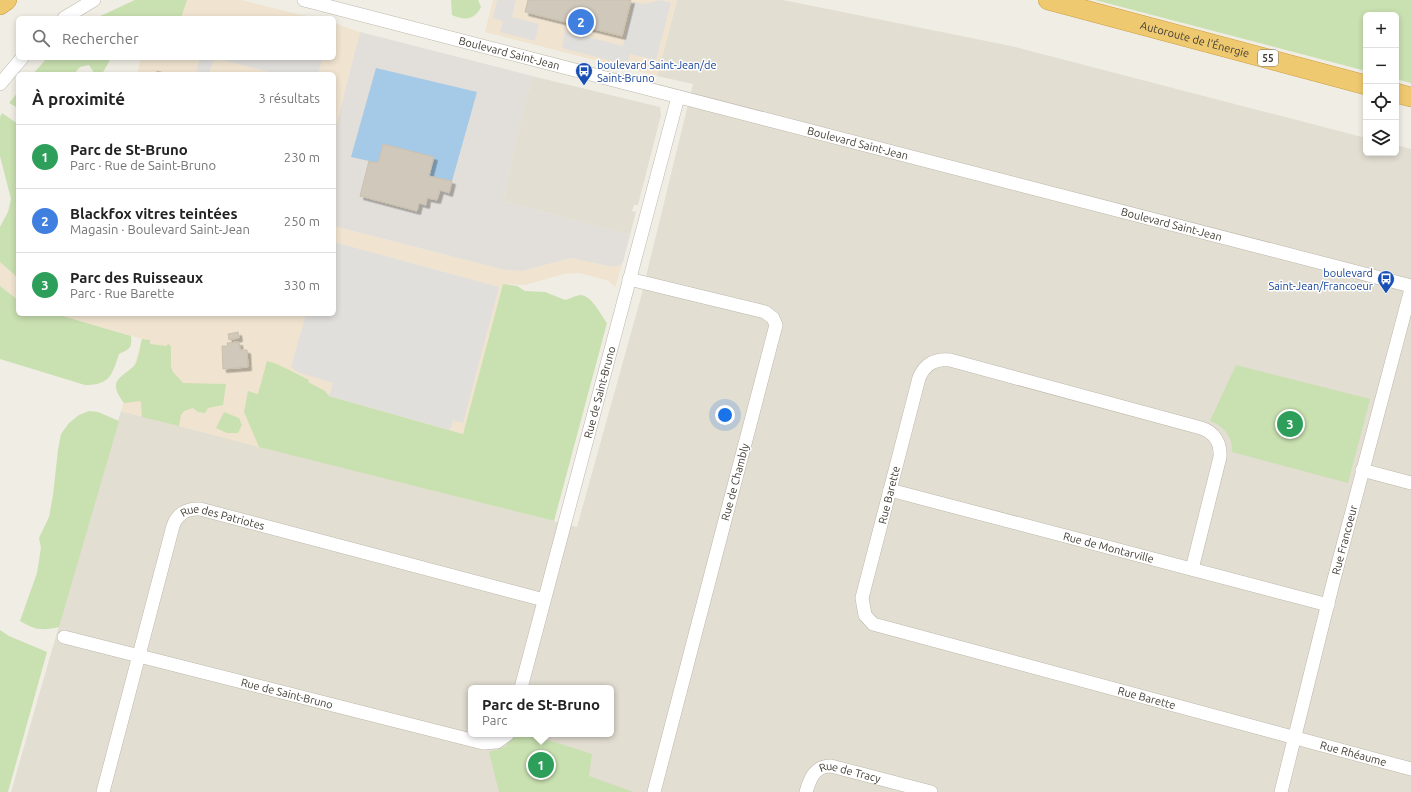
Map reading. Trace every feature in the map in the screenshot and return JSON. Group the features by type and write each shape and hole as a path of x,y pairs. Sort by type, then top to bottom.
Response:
{"highway":[{"path":"0,5 7,0"},
{"name":"Autoroute de l'Énergie","path":"1048,0 1363,84"},
{"path":"1399,94 1411,97"}],"street":[{"path":"67,16 94,0"},
{"name":"Boulevard Saint-Jean","path":"304,0 1411,286"},
{"path":"0,84 20,60"},
{"name":"Rue de Saint-Bruno","path":"522,685 678,97"},
{"name":"Rue de Chambly","path":"629,278 765,312 772,316 776,325 654,792"},
{"name":"Rue Francoeur","path":"1281,792 1362,470 1411,289"},
{"name":"Rue Barette","path":"1192,569 1220,455 1218,442 1211,433 1201,428 957,362 946,360 935,361 926,366 920,374 862,598 864,615 873,624 1294,738"},
{"path":"1362,470 1411,483"},
{"name":"Rue de Montarville","path":"890,490 1328,605"},
{"name":"Rue des Patriotes","path":"103,792 174,522 180,515 191,509 200,509 544,600"},
{"name":"Rue de Saint-Bruno","path":"64,637 138,657 483,743 498,742 504,737"},
{"name":"Rue Rhéaume","path":"1294,738 1411,769"},
{"name":"Rue de Tracy","path":"806,792 810,780 815,772 824,766 832,766 931,792"}],"shaded area":[{"path":"187,0 241,0 306,16 182,16"},
{"path":"493,0 677,0 657,76 485,32"},
{"path":"497,0 516,0 512,17 539,24 535,41 500,32 503,21 493,18"},
{"path":"661,0 671,3 656,60 630,54 627,65 562,48 565,31 623,46 633,2 644,4"},
{"path":"677,0 783,0 1011,46 1363,137 1363,156 1399,156 1399,146 1411,149 1411,792 11,792 121,411 577,527 641,297 693,84 657,76"},
{"path":"336,24 360,32 336,126 336,72 138,72 140,60 336,60"},
{"path":"360,32 532,76 516,139 503,201 630,235 623,262 620,265 613,267 571,258 522,271 505,270 336,227 336,126"},
{"path":"199,60 213,60 210,72 196,71"},
{"path":"223,60 322,60 319,72 268,72"},
{"path":"532,76 660,107 661,115 638,205 634,205 632,211 636,212 630,235 503,201 516,139"},
{"path":"336,227 505,270 522,271 571,258 613,267 620,265 623,262 615,288 609,281 579,273 564,274 525,285 503,284 463,434 295,386 274,451 121,411 142,339 63,316 336,316"},
{"path":"336,243 499,287 463,423 453,420 450,430 329,396 333,383 300,373 291,367 305,316 336,316"},
{"path":"0,262 16,276 16,298 0,286"}],"green space":[{"path":"135,0 187,0 182,16 100,16"},
{"path":"451,0 478,0 481,7 472,17 461,18 452,15"},
{"path":"1095,0 1411,0 1411,83 1399,80 1399,12 1363,12 1363,70"},
{"path":"45,60 110,60 103,72 94,72 89,65 80,67 76,72 35,72"},
{"path":"16,94 16,107 9,103"},
{"path":"2,113 16,123 16,276 0,262 0,227 8,212 11,199 0,156 0,117"},
{"path":"503,284 517,286 525,291 545,292 565,300 579,295 585,296 592,302 607,323 554,521 259,447 244,412 248,391 258,394 267,361 277,364 309,380 308,382 325,391 329,396 463,434"},
{"path":"0,286 16,298 16,316 63,316 131,336 130,348 119,354 109,377 105,381 93,385 85,385 0,359"},
{"path":"142,339 150,340 150,344 167,346 168,343 171,347 171,367 173,372 183,383 226,384 223,405 208,408 205,413 198,412 193,408 184,411 181,415 179,426 142,417 141,401 124,403 119,396 116,385 120,378 136,364"},
{"path":"1236,365 1370,399 1348,483 1232,452 1231,442 1227,433 1215,423 1210,421"},
{"path":"89,411 98,412 119,421 59,627 38,629 20,621 37,573 41,548 39,538 49,517 61,434 69,423 79,415"},
{"path":"224,412 239,418 242,425 238,433 227,433 216,428"},
{"path":"0,630 9,636 47,652 8,792 0,792"},
{"path":"513,737 538,737 592,754 589,776 633,792 499,792 489,752 505,747"}],"water":[{"path":"376,68 477,92 452,181 429,176 433,157 383,144 378,163 351,157"}],"building":[{"path":"528,0 631,0 622,36 525,12"},
{"path":"383,144 434,157 429,176 452,181 449,193 440,190 437,200 427,198 426,205 419,203 417,211 360,196 369,161 378,163"},
{"path":"238,332 239,338 229,340 228,334"},
{"path":"239,342 240,350 247,350 248,367 223,369 222,346 228,346 227,343"}],"place":[{"name":"Blackfox vitres teintées","path":"581,22"},
{"name":"boulevard Saint-Jean/de Saint-Bruno","path":"584,86"},
{"name":"boulevard Saint-Jean/Francoeur","path":"1386,294"},
{"name":"Parc des Ruisseaux","path":"1290,424"},
{"name":"Parc de St-Bruno","path":"541,765"}]}
